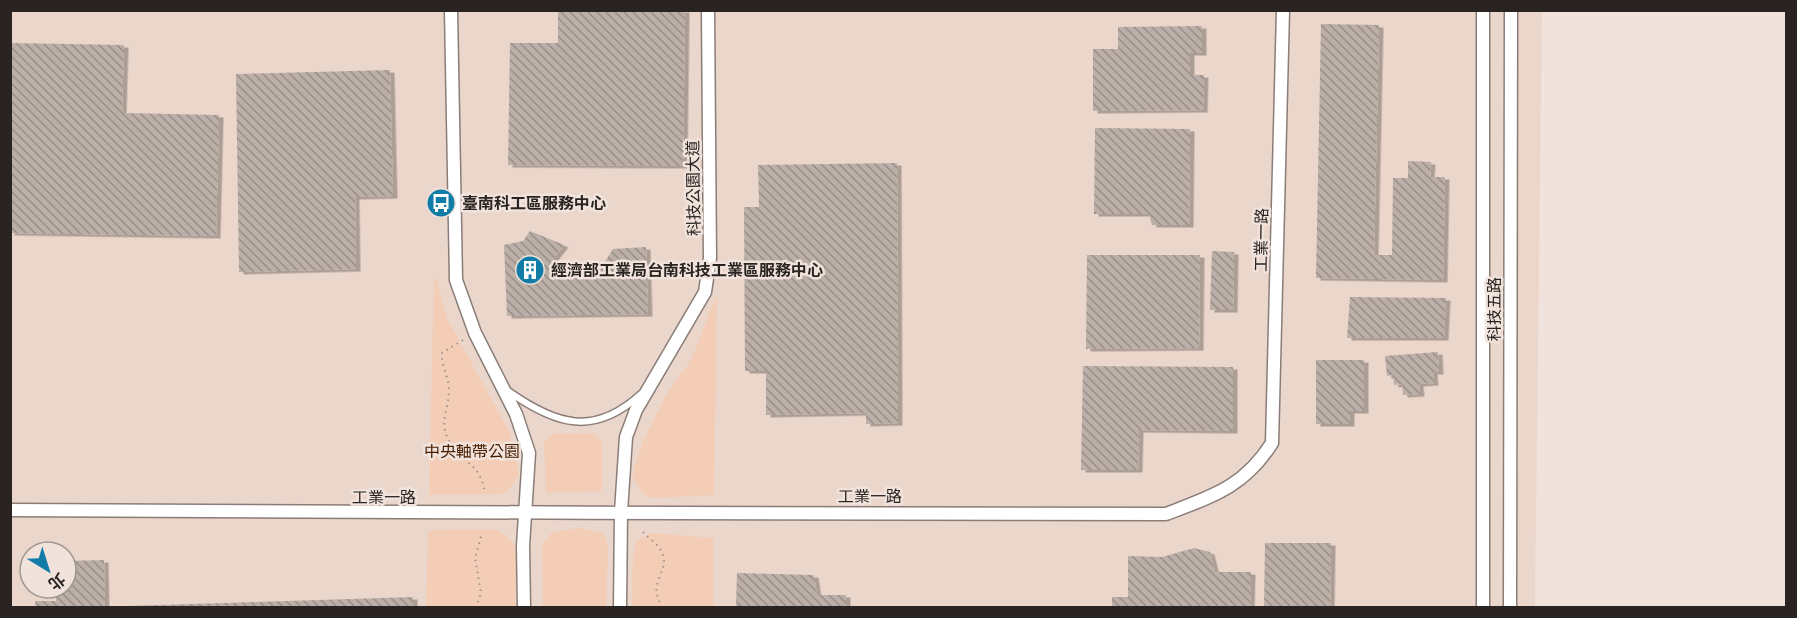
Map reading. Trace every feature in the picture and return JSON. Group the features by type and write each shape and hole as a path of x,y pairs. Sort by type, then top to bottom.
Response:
{"street":[{"name":"科技公園大道","path":"451,10 453,258 456,280 475,333 525,435 529,453 524,608"},
{"name":"科技公園大道","path":"620,608 621,512 626,437 636,410 705,292 710,258 708,10"},
{"name":"工業一路","path":"10,510 526,514 621,512 1166,514 1222,493 1258,464 1272,442 1283,10"},
{"name":"科技五路","path":"1483,10 1483,608"},
{"name":"科技五路","path":"1510,608 1511,10"}],"lane":[{"name":"科技公園大道","path":"503,387 531,408 567,420 588,422 604,420 650,385"}],"path":[{"path":"475,333 442,353 449,391 443,417 449,441 457,453 478,470 484,492"},
{"path":"643,532 660,549 664,561 663,571 657,583 657,594 662,608"},
{"path":"476,608 481,593 475,558 482,533"}],"shaded area":[{"path":"10,11 1542,11 1535,607 11,607"}],"green space":[{"name":"中央軸帶公園","path":"434,272 447,318 510,433 519,473 512,487 503,494 429,495"},
{"path":"717,294 714,495 652,498 643,494 632,476 642,444 666,395 691,360"},
{"name":"中央軸帶公園","path":"553,433 594,433 602,442 602,491 546,493 544,442"},
{"path":"578,528 603,533 608,545 606,607 543,607 542,546 551,533"},
{"path":"495,529 506,535 517,549 515,607 426,607 428,530"},
{"path":"652,533 713,538 713,607 632,607 633,553 638,539"}],"building":[{"path":"558,10 685,10 683,166 508,165 510,43 558,43"},
{"path":"1321,24 1379,25 1374,255 1392,255 1393,178 1408,178 1408,161 1431,162 1430,177 1445,177 1443,280 1316,278"},
{"path":"1202,26 1202,53 1190,53 1190,75 1204,75 1203,110 1093,111 1093,49 1118,49 1118,27"},
{"path":"10,43 124,45 122,113 219,115 216,236 10,233"},
{"path":"390,70 393,196 355,197 356,269 239,272 236,74"},
{"path":"1095,128 1190,129 1189,225 1152,225 1149,214 1094,214"},
{"path":"897,163 898,423 866,424 866,413 766,415 766,371 745,371 744,207 759,207 758,165"},
{"name":"經濟部工業局台南科技工業區服務中心","path":"530,231 564,245 550,263 560,277 594,279 613,249 646,247 648,314 507,316 504,245 523,241"},
{"path":"1212,251 1234,252 1233,310 1210,310"},
{"path":"1087,255 1200,255 1199,348 1086,349"},
{"path":"1350,297 1446,298 1444,338 1347,338"},
{"path":"1438,352 1439,372 1433,372 1434,383 1419,384 1420,394 1403,395 1402,384 1394,385 1393,375 1387,376 1385,356"},
{"path":"1316,360 1364,360 1364,411 1350,411 1350,424 1316,424"},
{"path":"1083,366 1233,367 1233,431 1139,430 1138,470 1081,470"},
{"path":"1265,543 1331,543 1330,608 1264,608"},
{"path":"1194,548 1210,552 1215,572 1251,572 1250,608 1112,608 1112,597 1128,597 1128,556 1162,557"},
{"path":"104,560 105,608 36,608 35,601 78,600 78,561"},
{"path":"737,573 814,575 817,595 846,595 846,608 736,608"},
{"path":"413,597 413,608 125,608 125,606"}],"place":[{"name":"臺南科工區服務中心","path":"441,203"},
{"name":"經濟部工業局台南科技工業區服務中心","path":"530,270"}]}
